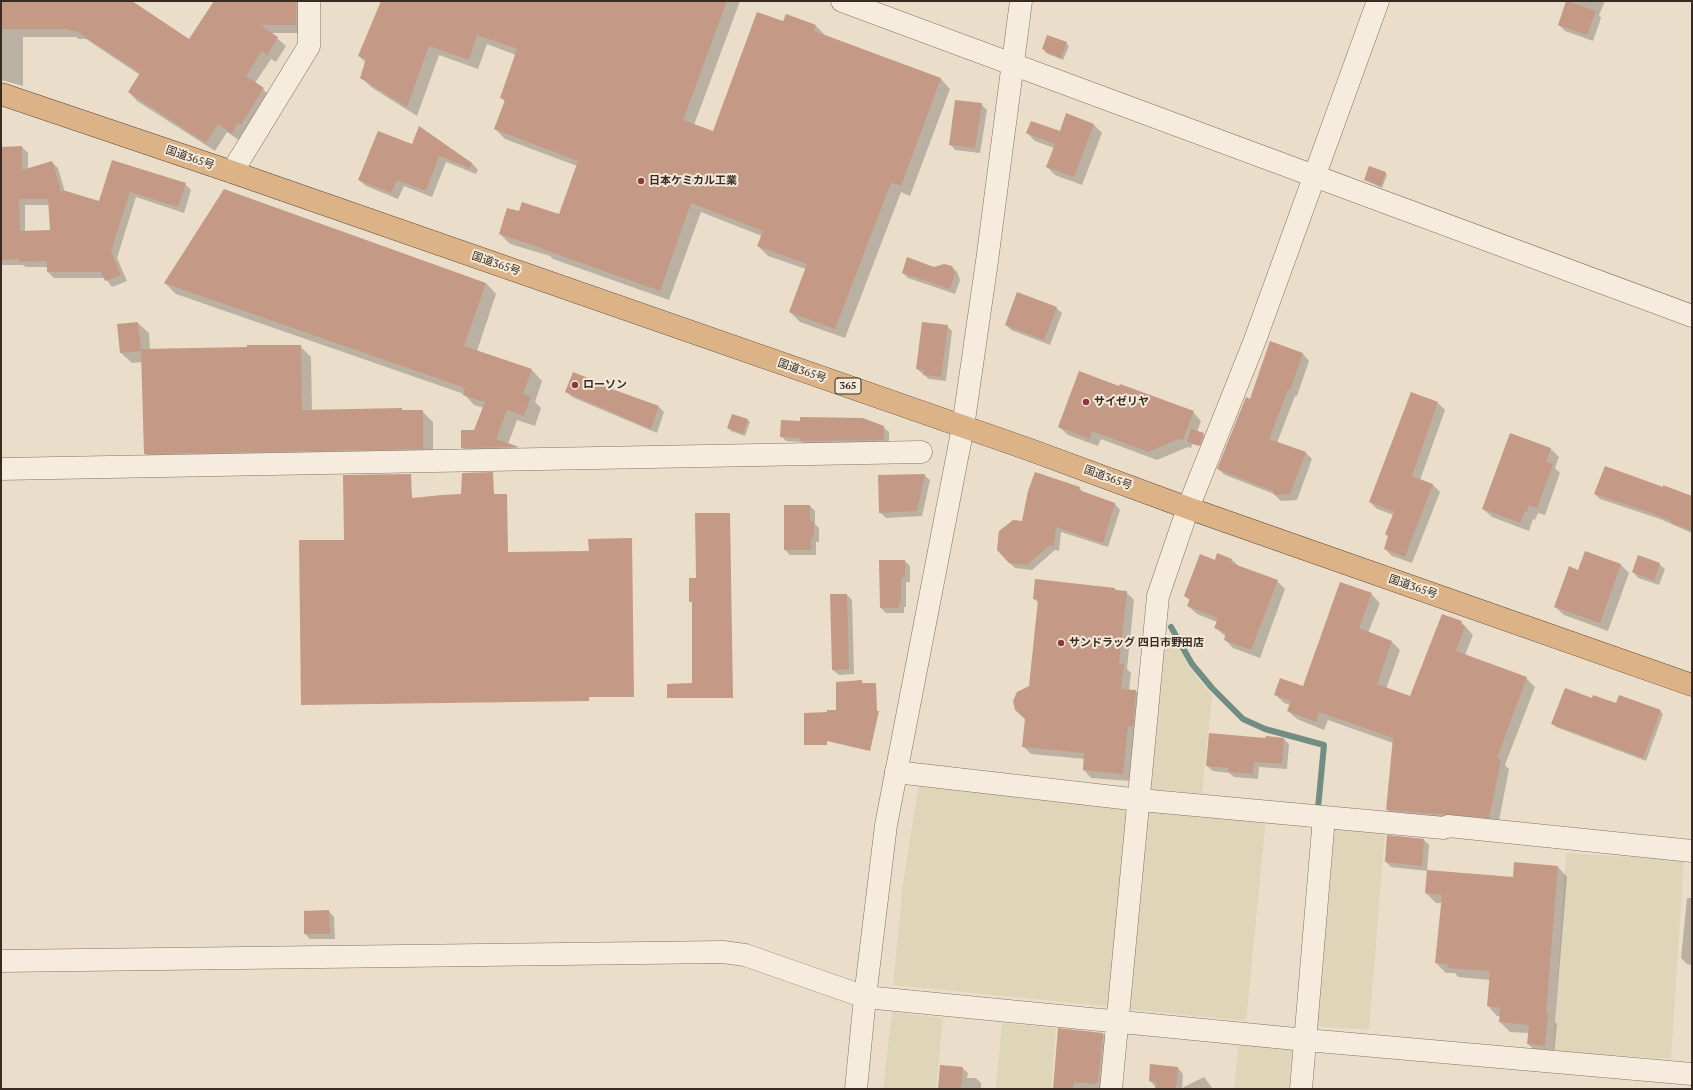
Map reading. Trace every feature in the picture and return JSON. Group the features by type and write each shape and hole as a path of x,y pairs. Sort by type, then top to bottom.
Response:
{"highway":[{"name":"国道365号","path":"1,94 232,172 1025,448 1188,508 1692,685"}],"street":[{"path":"232,172 309,46 309,1"},
{"path":"842,1 1012,65 1315,175 1692,316"},
{"path":"856,1089 865,997 886,826 963,427 988,262 1012,65 1022,1"},
{"path":"1111,1089 1140,800 1158,596 1188,508 1255,340 1378,1"},
{"path":"1,469 921,452"},
{"path":"896,772 1140,800 1444,828 1448,826 1692,851"},
{"path":"1301,1089 1324,816"},
{"path":"1,961 723,952 745,955 865,997 1306,1040 1692,1074"}],"shaded area":[{"path":"1163,639 1175,640 1189,667 1212,696 1202,794 1148,789"},
{"path":"919,783 1133,804 1113,1007 893,985 903,883"},
{"path":"1146,807 1266,819 1246,1021 1125,1009"},
{"path":"1327,828 1385,832 1369,1030 1311,1026"},
{"path":"1566,853 1684,860 1671,1059 1553,1051"},
{"path":"892,1012 943,1018 936,1089 883,1089"},
{"path":"1002,1023 1056,1028 1051,1089 996,1089"},
{"path":"1239,1040 1293,1045 1289,1089 1234,1089"}],"building":[{"path":"1,1 132,1 189,39 214,1 296,1 296,25 260,25 278,37 267,55 262,51 246,76 264,88 241,125 238,123 232,134 218,124 206,143 128,92 140,73 76,31 69,31 69,29 1,29"},
{"path":"381,1 727,1 683,120 713,131 757,12 783,21 786,14 816,25 814,31 941,78 901,186 891,183 835,329 789,312 807,264 757,246 763,231 691,203 660,291 499,234 507,208 519,211 522,202 559,214 578,161 494,129 505,100 500,98 517,49 477,35 469,60 429,46 407,107 360,78 366,59 358,56"},
{"path":"1566,1 1596,11 1587,35 1558,25"},
{"path":"1047,35 1067,42 1061,58 1045,52 1045,50 1042,49"},
{"path":"955,100 982,103 975,148 949,145"},
{"path":"1066,113 1094,124 1074,177 1046,167 1055,144 1026,133 1031,121 1060,131"},
{"path":"419,126 472,163 470,168 439,156 426,191 397,180 391,193 358,180 378,131 412,144"},
{"path":"22,146 22,170 52,161 60,186 60,191 66,191 99,201 112,160 186,183 178,207 130,192 111,251 121,275 105,281 101,272 47,272 47,261 19,262 19,259 1,260 1,147","holes":["19,199 48,199 50,230 20,231"]},
{"path":"1369,166 1386,172 1381,186 1364,180"},
{"path":"224,189 486,283 464,346 532,369 523,394 531,397 524,416 507,410 496,439 519,447 461,448 461,430 474,430 485,402 463,395 465,388 164,283"},
{"path":"907,257 934,267 944,264 952,266 955,274 950,289 902,273"},
{"path":"1017,292 1057,307 1044,340 1005,325"},
{"path":"138,322 141,349 247,347 247,345 301,345 302,410 402,408 402,410 423,410 423,449 144,454 141,351 120,353 117,324"},
{"path":"922,322 948,325 941,377 923,375 924,370 916,369"},
{"path":"1270,341 1303,353 1290,390 1288,390 1269,439 1306,452 1290,494 1274,495 1273,491 1217,469 1246,397 1250,399"},
{"path":"1079,371 1194,411 1183,440 1179,439 1148,452 1092,431 1090,439 1058,427"},
{"path":"573,372 613,388 612,389 659,406 651,429 565,392"},
{"path":"1411,392 1438,402 1412,476 1433,484 1405,557 1384,549 1388,536 1385,534 1394,512 1369,502"},
{"path":"732,414 748,419 743,434 727,428"},
{"path":"800,417 863,418 884,426 884,440 800,441 800,438 780,437 781,420 800,421"},
{"path":"1191,429 1204,433 1199,446 1187,442"},
{"path":"1510,433 1551,448 1546,462 1553,464 1537,508 1529,505 1527,512 1525,511 1520,523 1482,509"},
{"path":"1605,466 1692,496 1692,531 1671,523 1671,521 1654,514 1594,494"},
{"path":"493,472 494,494 507,494 508,552 589,551 588,539 632,538 634,697 589,697 589,701 301,705 299,540 344,540 343,475 411,474 412,498 461,494 462,473"},
{"path":"1035,472 1080,487 1079,490 1115,503 1103,543 1056,527 1054,546 1050,545 1027,565 1009,563 997,550 999,531 1013,520 1022,521 1028,491"},
{"path":"925,474 917,511 879,513 878,475"},
{"path":"784,505 810,505 810,521 814,521 814,537 811,537 811,550 784,550"},
{"path":"695,513 730,513 733,698 667,698 667,684 692,683 692,602 689,602 689,578 696,578"},
{"path":"1585,551 1621,564 1600,623 1554,607 1569,566 1578,570"},
{"path":"1217,553 1232,559 1231,563 1278,580 1251,650 1224,640 1226,633 1214,628 1218,618 1187,606 1190,599 1184,596 1200,554 1215,560"},
{"path":"1638,555 1660,563 1654,581 1632,572"},
{"path":"879,560 905,560 905,577 901,577 901,602 899,602 899,608 880,608"},
{"path":"1035,579 1115,588 1115,590 1127,591 1119,664 1124,664 1121,689 1136,690 1133,727 1128,726 1123,774 1083,770 1084,753 1022,747 1025,719 1015,710 1013,701 1017,692 1029,686 1038,600 1033,599"},
{"path":"1340,582 1372,593 1359,628 1392,641 1377,684 1410,696 1442,614 1462,621 1461,624 1465,626 1456,651 1527,677 1497,758 1501,760 1489,818 1386,810 1393,738 1319,712 1316,722 1287,711 1291,701 1274,695 1280,678 1303,686"},
{"path":"830,594 847,594 849,669 832,670"},
{"path":"862,680 862,683 876,683 877,711 879,711 870,751 827,741 827,745 804,745 804,713 836,710 836,682"},
{"path":"1565,688 1592,698 1593,695 1616,703 1619,695 1661,710 1643,758 1551,724"},
{"path":"1209,733 1265,738 1266,736 1284,738 1282,764 1254,762 1253,774 1228,772 1228,768 1206,766"},
{"path":"1387,835 1424,839 1422,866 1385,862"},
{"path":"1514,862 1558,866 1546,1013 1548,1013 1545,1046 1527,1044 1529,1025 1499,1022 1500,1008 1487,1006 1490,971 1448,968 1448,964 1435,963 1442,895 1425,893 1427,870 1513,877"},
{"path":"329,910 330,934 304,934 304,911"},
{"path":"1058,1028 1103,1033 1098,1082 1096,1082 1096,1084 1074,1082 1073,1089 1053,1089"},
{"path":"1150,1064 1178,1067 1176,1089 1155,1089 1156,1082 1149,1081"},
{"path":"940,1065 963,1067 961,1089 938,1089"}],"waterway":[{"path":"1171,627 1192,664 1212,688 1243,719 1265,729 1324,745 1318,808"}],"place":[{"name":"日本ケミカル工業","path":"641,181"},
{"name":"ローソン","path":"575,385"},
{"name":"サイゼリヤ","path":"1086,402"},
{"name":"サンドラッグ 四日市野田店","path":"1061,643"}]}
